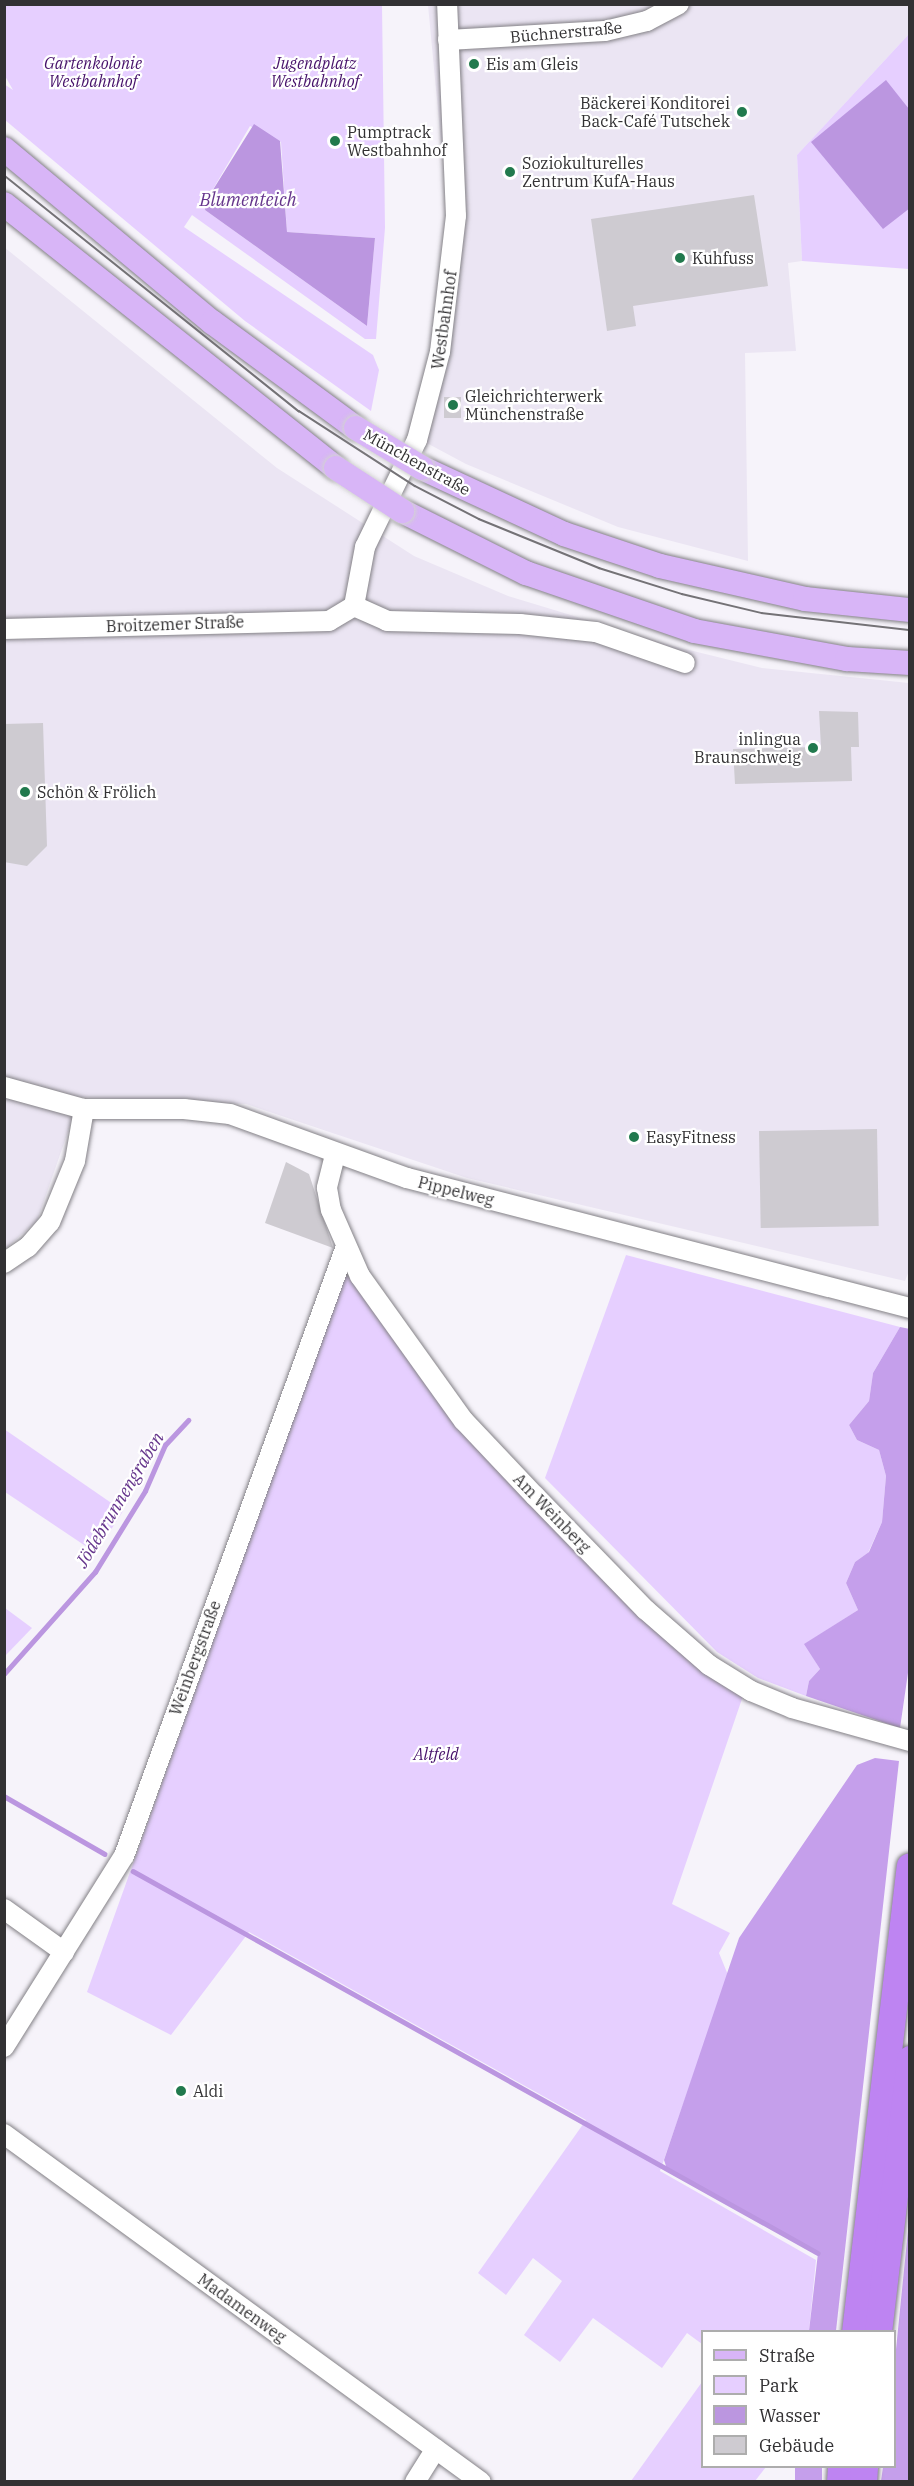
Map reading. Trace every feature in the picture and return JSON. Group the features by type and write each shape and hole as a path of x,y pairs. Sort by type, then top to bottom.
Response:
{"highway":[{"path":"855,2330 909,1866"},
{"path":"878,2330 909,2059"}],"main road":[{"name":"Münchenstraße","path":"4,148 212,322 356,428 422,468 564,534 660,566 805,599 909,610"},
{"path":"4,204 336,468 402,510 536,577 694,631 847,659 909,663"}],"street":[{"name":"Westbahnhof","path":"349,610 365,547 417,440 440,352 456,216 447,4"},
{"name":"Büchnerstraße","path":"448,40 605,31 647,21 679,4"},
{"name":"Broitzemer Straße","path":"4,629 329,621 349,610"},
{"path":"349,610 387,621 520,624 596,632 685,663"},
{"name":"Pippelweg","path":"4,1087 84,1109 184,1109 230,1114 335,1155 909,1308"},
{"path":"4,1263 28,1248 50,1222 75,1161 84,1109"},
{"name":"Am Weinberg","path":"335,1155 327,1188 345,1249 411,1352 464,1421 677,1638 751,1691 792,1708 909,1741"},
{"name":"Weinbergstraße","path":"4,2047 124,1856 345,1249"},
{"path":"4,1909 64,1952"},
{"name":"Madamenweg","path":"4,2134 481,2481"},
{"path":"415,2481 436,2449"}],"shaded area":[{"path":"428,5 909,5 909,34 797,155 802,261 788,263 796,351 745,353 748,561 618,527 466,464 408,433 430,353 448,216"},
{"path":"4,247 277,468 414,556 508,596 673,646 762,668 909,683 910,1268 905,1281 467,1178 246,1104 80,1097 37,1221 5,1249"},
{"path":"900,1327 910,1329 910,1659 900,1728 806,1696 809,1681 820,1669 804,1644 858,1610 846,1583 855,1562 869,1552 882,1522 886,1476 879,1450 857,1440 849,1425 869,1401 873,1373"},
{"path":"875,1758 899,1761 836,2330 809,2330 818,2253 668,2172 664,2160 739,1938 857,1765"},
{"path":"909,2221 909,2481 881,2481 883,2468 896,2468 896,2349"},
{"path":"795,2468 822,2468 822,2481 795,2481"}],"green space":[{"path":"5,5 382,5 385,228 376,339 365,339 192,215 184,227 373,355 379,370 371,411 245,321 5,120 4,84 13,90 5,76","holes":["250,126 281,142 287,232 375,238 367,326 205,210 206,201"]},
{"path":"909,34 909,269 802,261 797,155"},
{"path":"626,1255 900,1327 873,1373 869,1401 849,1425 857,1440 879,1450 886,1476 882,1522 868,1553 855,1562 846,1583 858,1610 805,1644 820,1669 809,1681 806,1696 758,1678 717,1652 545,1478"},
{"name":"Altfeld","path":"344,1276 353,1276 461,1428 744,1693 672,1904 730,1933 719,1953 728,1975 660,2171 816,2260 809,2330 701,2330 701,2343 687,2333 662,2368 593,2318 560,2362 524,2335 562,2281 533,2258 506,2295 478,2273 586,2120 249,1932 171,2035 87,1992"},
{"path":"4,1429 123,1511 96,1553 5,1492"},
{"path":"5,1608 32,1628 5,1656"},
{"path":"701,2383 701,2468 765,2468 755,2481 631,2481"}],"water":[{"path":"886,80 909,109 910,208 883,229 811,142"},
{"name":"Blumenteich","path":"254,124 280,141 287,232 375,238 367,326 205,210 206,201"}],"building":[{"name":"Kuhfuss","path":"754,195 768,286 633,306 636,326 607,331 591,219"},
{"name":"Gleichrichterwerk Münchenstraße","path":"444,397 461,397 461,418 444,418"},
{"name":"inlingua Braunschweig","path":"819,711 858,712 859,747 851,747 852,781 735,784 733,749 821,747"},
{"name":"Schön & Frölich","path":"43,723 47,846 27,866 4,862 4,724"},
{"path":"877,1129 879,1226 761,1228 759,1131"},
{"path":"286,1162 309,1174 333,1248 265,1223"}],"waterway":[{"name":"Jödebrunnengraben","path":"4,1674 95,1572 145,1491 165,1445 188,1420"},
{"path":"4,1796 105,1854"},
{"path":"133,1871 818,2253"}],"tram line":[{"path":"4,175 299,411 415,486 479,519 599,568 682,594 762,613 910,630"}],"place":[{"name":"Eis am Gleis","path":"474,64"},
{"name":"Bäckerei Konditorei Back-Café Tutschek","path":"742,112"},
{"name":"Pumptrack Westbahnhof","path":"335,141"},
{"name":"Soziokulturelles Zentrum KufA-Haus","path":"510,172"},
{"name":"Kuhfuss","path":"680,258"},
{"name":"Gleichrichterwerk Münchenstraße","path":"453,405"},
{"name":"inlingua Braunschweig","path":"813,748"},
{"name":"Schön & Frölich","path":"25,792"},
{"name":"EasyFitness","path":"634,1137"},
{"name":"Aldi","path":"181,2091"}],"park label":[{"name":"Gartenkolonie Westbahnhof","path":"93,72"},
{"name":"Jugendplatz Westbahnhof","path":"315,72"}]}
